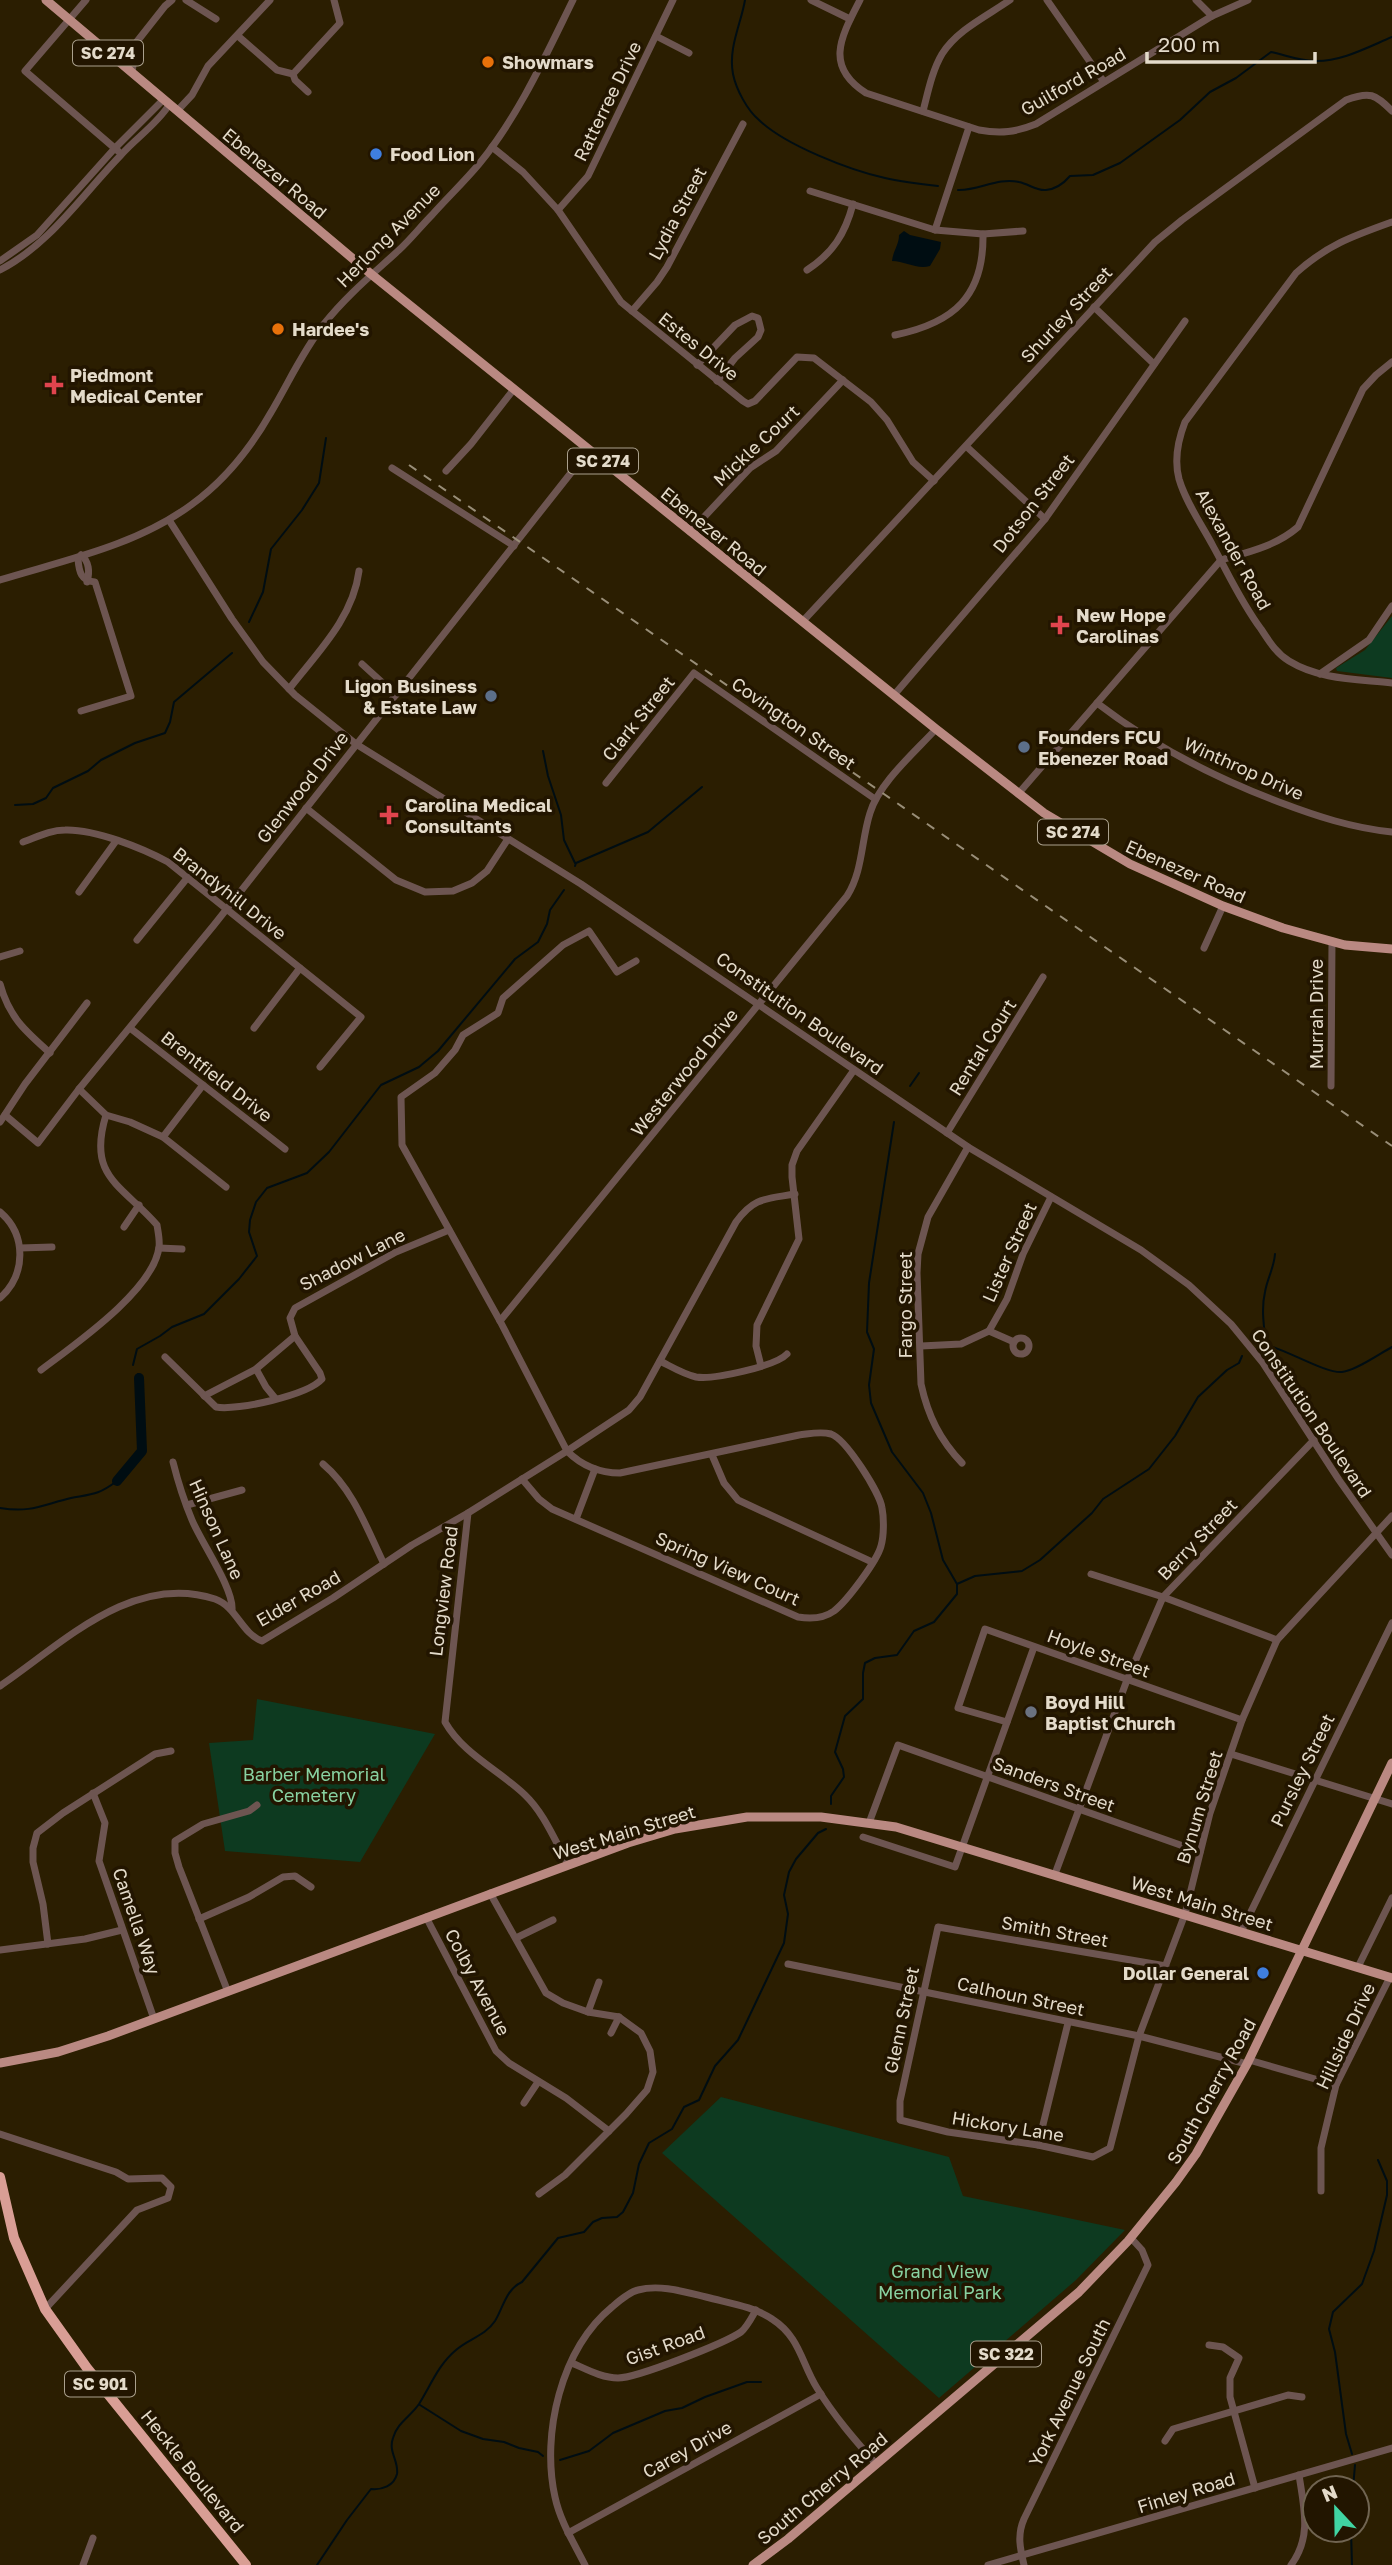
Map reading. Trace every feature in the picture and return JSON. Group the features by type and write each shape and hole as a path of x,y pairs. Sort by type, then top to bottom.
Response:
{"highway":[{"name":"Heckle Boulevard","path":"0,2177 14,2238 45,2309 87,2368 246,2565"}],"main road":[{"name":"Ebenezer Road","path":"46,0 371,275 1018,794 1101,848 1160,879 1223,906 1332,942 1392,949"},
{"name":"South Cherry Road","path":"753,2565 1079,2292 1131,2238 1188,2165 1248,2062 1392,1763"},
{"name":"West Main Street","path":"0,2063 70,2048 228,1992 568,1864 662,1833 722,1820 796,1816 869,1823 919,1832 1391,1977"}],"street":[{"path":"86,0 25,71 118,151"},
{"path":"120,63 164,6 172,0"},
{"path":"186,0 216,19"},
{"path":"0,270 41,242 118,151 141,129 164,113 170,105 192,95 208,66 270,0"},
{"path":"293,74 340,23 334,0"},
{"name":"Herlong Avenue","path":"0,580 150,531 208,491 237,462 260,432 325,323 402,247 492,147 535,78 573,0"},
{"name":"Ratterree Drive","path":"558,210 587,176 673,0"},
{"path":"811,0 850,19"},
{"name":"Guilford Road","path":"860,0 838,50 841,68 851,83 866,93 969,127 998,133 1017,132 1036,124 1212,16 1248,0"},
{"path":"923,111 934,71 942,55 953,41 1010,0"},
{"path":"1047,0 1104,82"},
{"path":"1196,0 1212,16"},
{"path":"238,36 277,70 293,74"},
{"path":"656,36 689,53"},
{"path":"132,73 133,54 137,44"},
{"path":"293,74 295,80 308,92"},
{"name":"Shurley Street","path":"803,621 1155,242 1346,100 1363,94 1378,97 1392,111"},
{"name":"Lydia Street","path":"632,311 667,267 743,124"},
{"path":"935,230 969,127"},
{"name":"Estes Drive","path":"492,147 523,172 558,210 607,284 632,311 717,381 748,404 765,392 797,358 814,358 871,402 887,420 913,462 934,481"},
{"path":"810,191 935,230 983,234 1023,231"},
{"path":"0,261 37,235 73,202"},
{"path":"807,270 830,253 840,240 853,204"},
{"name":"Alexander Road","path":"1392,222 1343,239 1311,260 1297,274 1185,422 1179,439 1177,460 1179,478 1238,597 1274,649 1287,660 1320,674 1392,683"},
{"path":"895,335 933,325 959,307 971,292 979,274 983,234"},
{"path":"1094,307 1154,363"},
{"path":"697,365 735,325 752,316 758,318 761,330 758,337 735,358 717,381"},
{"name":"Dotson Street","path":"894,695 1045,519 1185,321"},
{"path":"1018,794 1221,560 1269,546 1298,527 1363,389 1392,362"},
{"name":"Mickle Court","path":"690,532 750,468 776,451 843,380"},
{"path":"446,471 514,389"},
{"path":"967,447 1045,519"},
{"name":"Glenwood Drive","path":"3,1119 38,1143 589,450"},
{"path":"393,468 514,547"},
{"name":"Constitution Boulevard","path":"169,520 248,643 289,689 356,744 581,884 968,1147 1141,1250 1206,1299 1250,1346 1392,1555"},
{"path":"80,555 78,559 82,577 87,582 95,582 131,696 81,711"},
{"path":"289,689 345,616 357,588 359,571"},
{"path":"1320,674 1369,640 1392,606"},
{"path":"362,664 396,695"},
{"name":"Clark Street","path":"606,783 694,673"},
{"name":"Covington Street","path":"694,673 875,799"},
{"name":"Winthrop Drive","path":"1097,703 1165,750 1230,783 1332,821 1392,832"},
{"name":"Westerwood Drive","path":"500,1321 853,888 869,814 875,799 936,729"},
{"path":"306,808 396,880 425,892 453,891 472,883 487,872 508,839"},
{"name":"Brandyhill Drive","path":"23,842 49,832 63,830 100,834 149,851 188,877 360,1017 320,1066"},
{"path":"79,892 116,841"},
{"path":"137,940 188,877"},
{"path":"1204,948 1223,906"},
{"path":"636,961 617,972 589,931 563,945 503,998 498,1013 466,1033 435,1073 402,1094 402,1145 500,1321 566,1451 629,1410 640,1397 747,1206 761,1200 795,1194"},
{"name":"Murrah Drive","path":"1331,1086 1332,942"},
{"path":"0,957 20,951"},
{"path":"254,1028 300,968"},
{"name":"Rental Court","path":"947,1133 1043,977"},
{"path":"0,984 2,999 16,1021 50,1053"},
{"path":"3,1119 25,1084 87,1003"},
{"name":"Brentfield Drive","path":"130,1028 285,1149"},
{"path":"761,1366 756,1346 757,1325 799,1239 792,1165 797,1151 854,1070"},
{"path":"163,1137 203,1085"},
{"path":"79,1089 106,1115 130,1122 163,1137 226,1187"},
{"path":"41,1370 114,1312 141,1284 159,1248 158,1226 108,1177 102,1164 99,1139 106,1115"},
{"name":"Fargo Street","path":"962,1463 939,1435 931,1419 921,1384 917,1273 922,1235 940,1193 968,1147"},
{"name":"Lister Street","path":"989,1331 1007,1299 1023,1254 1051,1197"},
{"path":"124,1227 139,1205"},
{"path":"0,1212 16,1231 20,1248 17,1276 0,1297"},
{"name":"Shadow Lane","path":"295,1336 290,1318 295,1308 303,1302 396,1252 449,1230"},
{"path":"20,1248 52,1247"},
{"path":"159,1248 182,1249"},
{"path":"921,1346 961,1344 989,1331 1014,1342"},
{"path":"165,1357 204,1396 216,1407 225,1409 285,1397 316,1386 322,1379 295,1336 256,1369 204,1396"},
{"path":"660,1361 683,1374 699,1378 761,1366 782,1360 787,1354"},
{"path":"256,1369 275,1398"},
{"name":"Spring View Court","path":"522,1479 539,1499 552,1508 798,1617 820,1618 834,1611 881,1546 883,1506 853,1454 843,1441 831,1434 818,1432 620,1474 595,1469 575,1460 566,1451"},
{"name":"Berry Street","path":"1055,1874 1126,1680 1163,1597 1314,1440"},
{"name":"Longview Road","path":"566,1451 468,1513 445,1722 454,1738 526,1796 538,1811 568,1864"},
{"path":"712,1455 724,1483 738,1500 872,1562"},
{"name":"Hinson Lane","path":"173,1462 178,1485 192,1521 228,1590 233,1604 232,1610"},
{"path":"324,1464 336,1475 347,1492 384,1564"},
{"path":"576,1519 595,1469"},
{"path":"187,1505 243,1489"},
{"name":"Elder Road","path":"0,1686 97,1617 147,1596 185,1595 216,1600 232,1610 242,1626 262,1641 468,1513"},
{"name":"Bynum Street","path":"1110,2148 1139,2036 1185,1914 1210,1813 1242,1720 1277,1640 1392,1516"},
{"path":"1091,1574 1163,1597 1277,1640"},
{"name":"Pursley Street","path":"1241,1931 1392,1623"},
{"name":"Hoyle Street","path":"1007,1722 958,1708 985,1629 1242,1720"},
{"path":"863,1837 955,1867 1034,1647"},
{"name":"Sanders Street","path":"869,1823 898,1745 1199,1852"},
{"path":"48,1944 33,1848 37,1833 155,1754 171,1751"},
{"path":"1231,1754 1392,1804"},
{"name":"Camella Way","path":"93,1793 105,1823 99,1861 154,2019"},
{"path":"228,1992 179,1867 175,1841 203,1824 248,1811 257,1805"},
{"path":"199,1919 249,1897 283,1877 295,1876 310,1887"},
{"path":"490,1893 546,1993 563,2003 589,2012 619,2017 641,2033 650,2051 653,2072 647,2090 565,2175 539,2194"},
{"path":"1358,1967 1392,1898"},
{"name":"Colby Avenue","path":"426,1917 496,2050 509,2063 576,2104 609,2131"},
{"path":"516,1938 553,1920"},
{"name":"Smith Street","path":"938,1927 1166,1966"},
{"name":"Glenn Street","path":"900,2120 900,2101 938,1927"},
{"path":"0,1950 101,1936 122,1930"},
{"name":"Calhoun Street","path":"788,1964 1139,2036 1336,2085"},
{"name":"Hillside Drive","path":"1321,2191 1321,2148 1336,2085 1391,1977"},
{"path":"589,2012 599,1982"},
{"path":"611,2033 619,2017"},
{"path":"1038,2145 1068,2023"},
{"path":"524,2103 538,2082"},
{"name":"Hickory Lane","path":"900,2120 948,2132 1038,2145 1093,2157 1110,2148"},
{"path":"0,2134 116,2172 128,2179 162,2178 171,2187 168,2199 137,2210 45,2309"},
{"name":"York Avenue South","path":"1024,2565 1019,2530 1148,2265 1142,2250 1131,2238"},
{"path":"585,2565 568,2533 555,2497 550,2449 557,2401 590,2328 621,2298 638,2290 675,2289 756,2310 773,2320 799,2347 821,2393 843,2425 876,2464"},
{"name":"Gist Road","path":"572,2363 618,2378 636,2375 728,2339 743,2330 756,2310"},
{"path":"1209,2345 1223,2347 1240,2357 1232,2371 1229,2386 1233,2412 1255,2488"},
{"name":"Carey Drive","path":"568,2533 821,2393"},
{"path":"1165,2441 1173,2429 1288,2396 1302,2397"},
{"name":"Finley Road","path":"988,2565 1392,2448"},
{"path":"1290,2565 1299,2553 1305,2537 1306,2524 1299,2475"},
{"path":"83,2565 93,2538"}],"green space":[{"path":"1392,616 1392,678 1337,671 1336,668 1365,650"},
{"name":"Barber Memorial Cemetery","path":"257,1699 435,1734 360,1862 225,1851 209,1743 253,1740"},
{"name":"Grand View Memorial Park","path":"721,2097 949,2157 963,2196 1125,2230 1076,2280 939,2398 662,2153"}],"shaded area":[{"path":"904,231 910,235 941,242 930,266 920,267 892,261 899,235"}],"waterway":[{"path":"745,0 732,64 739,93 755,116 785,138 836,163 885,178 938,186"},
{"path":"958,190 1011,181 1046,190 1060,185 1070,176 1093,175 1120,163 1180,120 1210,92 1236,78 1271,52 1303,60 1324,61 1354,53 1392,37"},
{"path":"249,622 263,592 271,549 302,510 319,483 326,438"},
{"path":"15,805 33,804 46,798 53,788 88,771 101,760 135,743 165,733 174,702 232,653"},
{"path":"543,751 561,815 564,840 575,863"},
{"path":"575,866 576,863 648,832 702,787"},
{"path":"133,1365 137,1349 172,1327 204,1314 239,1279 257,1256 249,1232 250,1220 256,1202 267,1188 307,1173 329,1152 381,1085 419,1067 438,1051 515,959 538,942 547,924 550,910 564,890"},
{"path":"910,1086 919,1073"},
{"path":"831,1804 831,1796 844,1777 835,1752 845,1716 863,1699 865,1663 875,1658 897,1655 914,1631 934,1622 957,1594 957,1584 943,1560 923,1493 892,1452 871,1403 869,1385 874,1349 867,1332 869,1283 894,1122"},
{"path":"1266,1344 1264,1298 1275,1254"},
{"path":"1263,1344 1335,1372 1347,1371 1392,1347"},
{"path":"957,1584 975,1576 1022,1571 1040,1560 1092,1513 1103,1499 1149,1469 1175,1436 1198,1397 1227,1370 1239,1363 1242,1356"},
{"path":"138,1374 139,1378"},
{"path":"117,1481 142,1451 139,1378"},
{"path":"0,1508 36,1508 95,1493 117,1481"},
{"path":"317,2565 371,2489 379,2489 393,2482 397,2474 392,2448 395,2433 419,2404 444,2362 461,2346 491,2326 512,2289 522,2282 558,2238 584,2232 593,2222 617,2217 623,2212 633,2193 639,2164 649,2143 672,2129 684,2107 699,2100 715,2066 738,2040 784,1943 788,1914 784,1895 789,1872 796,1859 818,1833 826,1829"},
{"path":"1352,2454 1346,2434 1335,2352 1329,2329 1333,2312 1362,2284 1374,2251 1387,2195 1387,2181 1378,2160"},
{"path":"560,2460 589,2451 613,2433 665,2411 682,2408 747,2382 761,2382"},
{"path":"420,2405 461,2431 538,2452 543,2456"},
{"path":"1354,2474 1355,2465"},
{"path":"1351,2544 1352,2565"}],"railway":[{"path":"409,465 1392,1146"}],"place":[{"name":"Showmars","path":"488,62"},
{"name":"Food Lion","path":"376,154"},
{"name":"Hardee's","path":"278,329"},
{"name":"Piedmont Medical Center","path":"54,385"},
{"name":"New Hope Carolinas","path":"1060,625"},
{"name":"Ligon Business & Estate Law","path":"491,696"},
{"name":"Founders FCU Ebenezer Road","path":"1024,747"},
{"name":"Carolina Medical Consultants","path":"389,815"},
{"name":"Boyd Hill Baptist Church","path":"1031,1712"},
{"name":"Dollar General","path":"1263,1973"}]}
